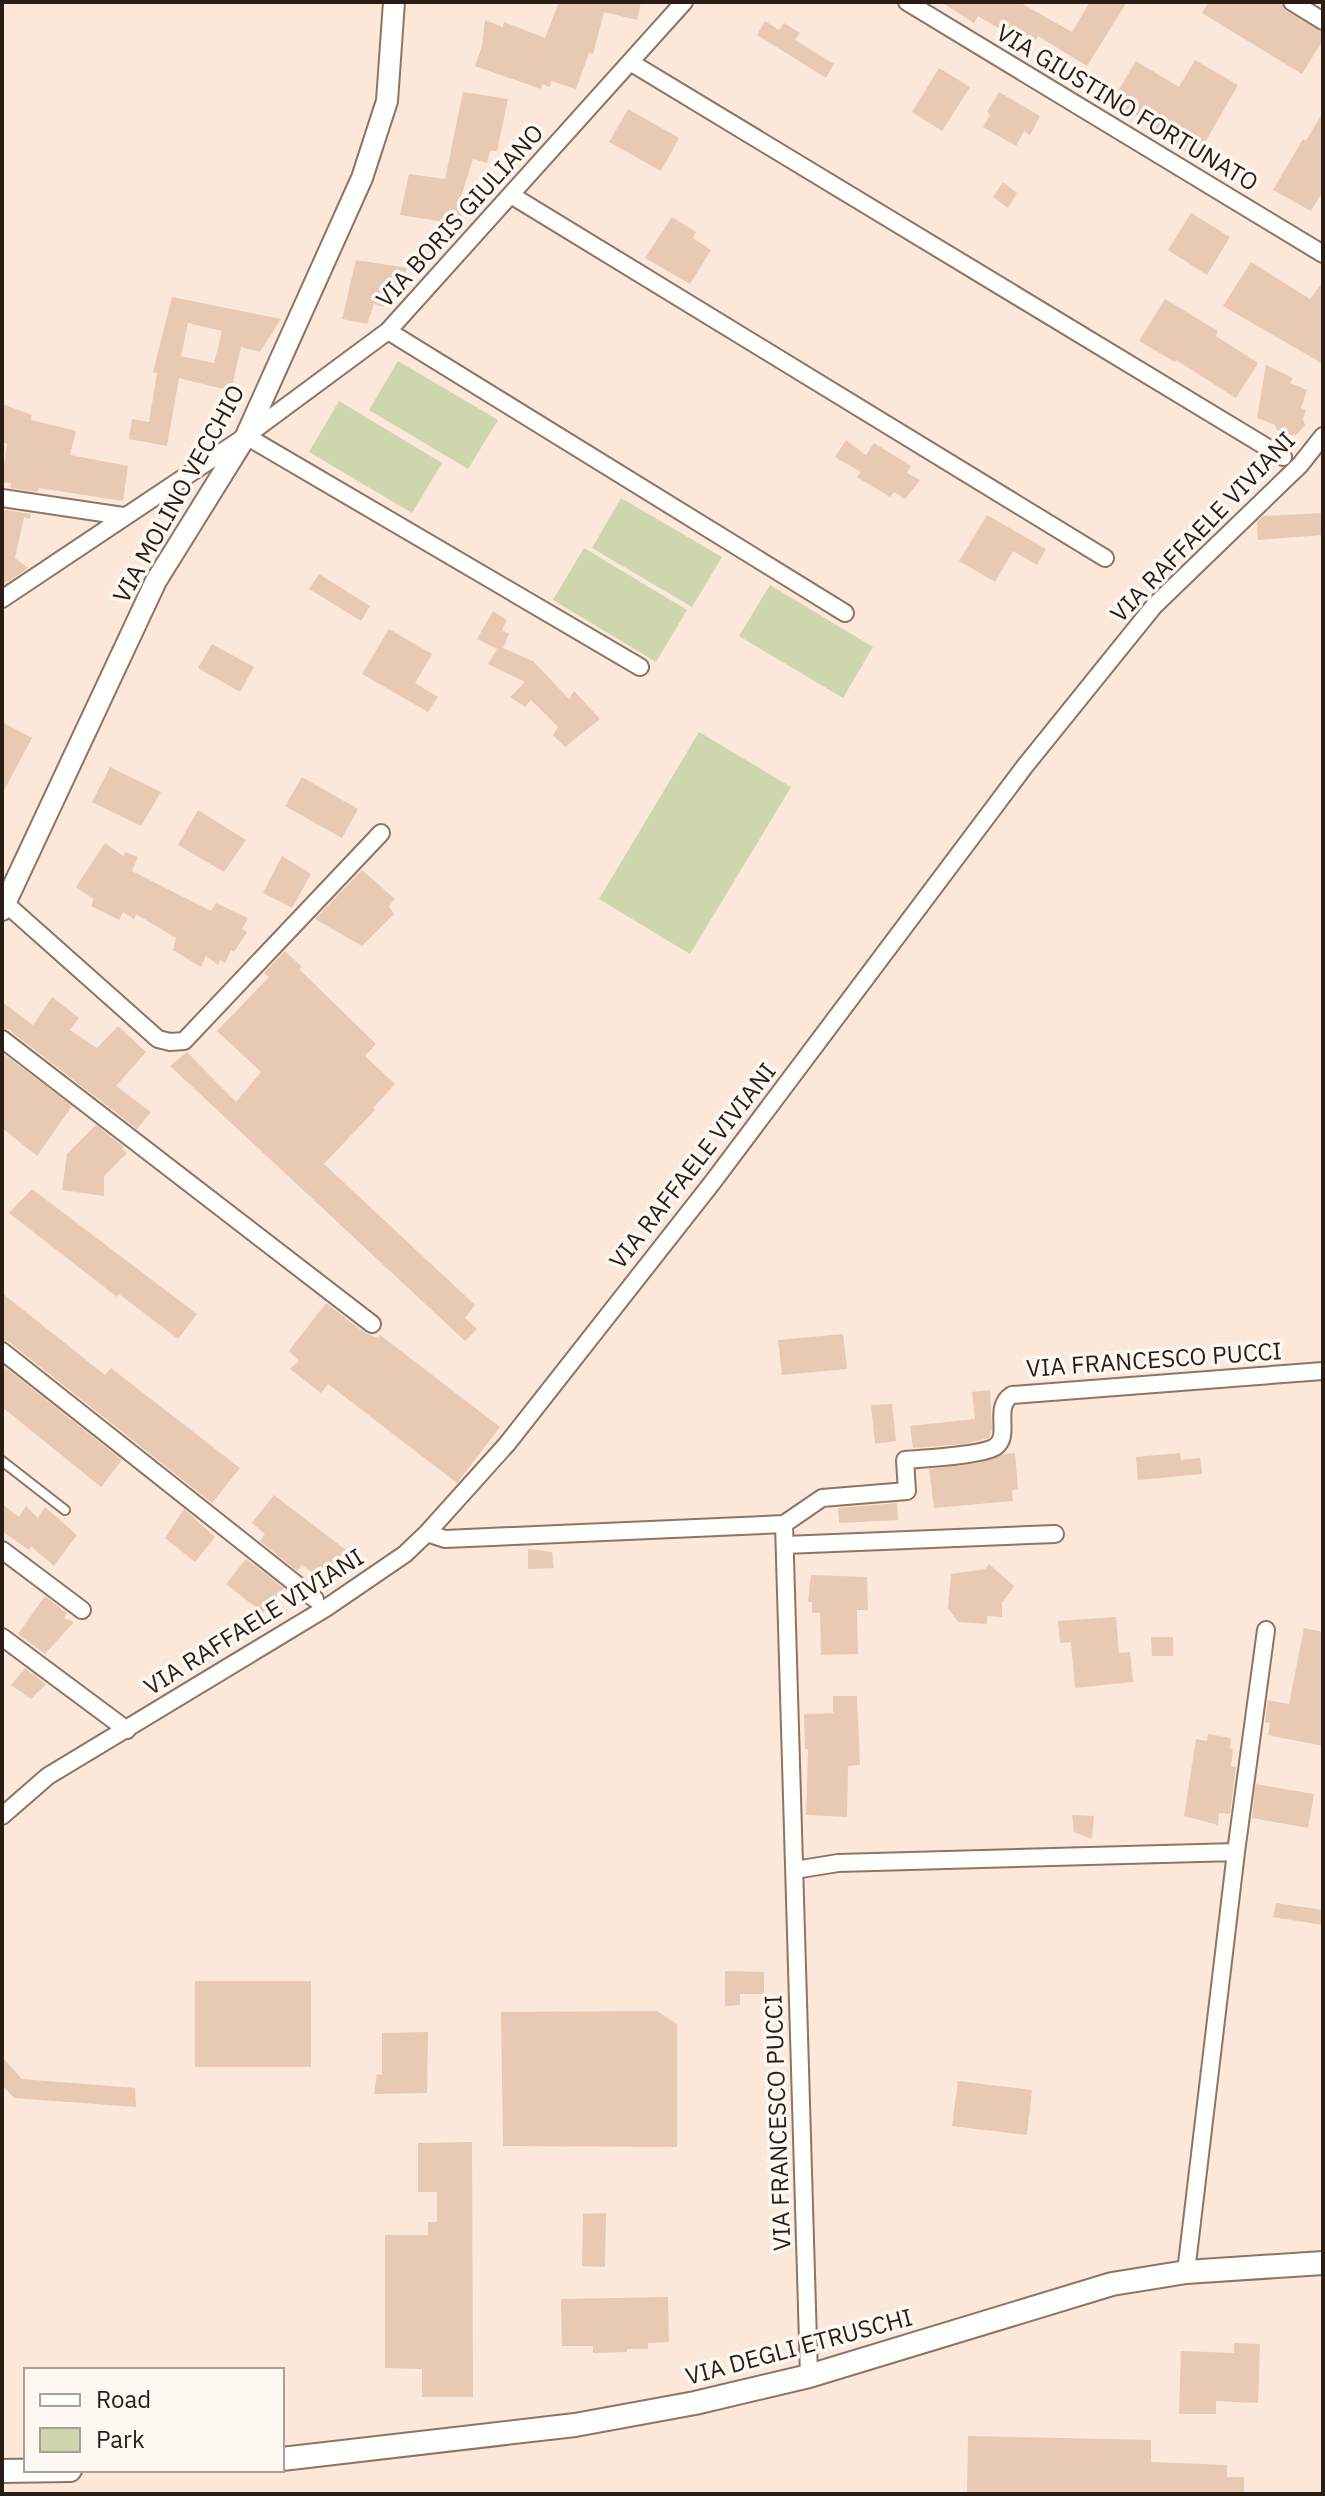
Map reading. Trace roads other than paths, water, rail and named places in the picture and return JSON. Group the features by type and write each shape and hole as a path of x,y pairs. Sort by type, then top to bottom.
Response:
{"main road":[{"name":"VIA DEGLI ETRUSCHI","path":"284,2459 575,2425 695,2403 809,2376 1112,2284 1186,2272 1323,2263"},
{"path":"2,2471 24,2471"}],"street":[{"name":"VIA MOLINO VECCHIO","path":"4,907 156,581 246,436 362,178 387,101 394,2"},
{"name":"VIA BORIS GIULIANO","path":"2,599 246,436 388,331 684,2"},
{"name":"VIA GIUSTINO FORTUNATO","path":"907,2 1323,254"},
{"path":"1292,2 1323,21"},
{"path":"630,62 1283,457"},
{"path":"511,195 1105,558"},
{"path":"388,331 845,613"},
{"path":"246,436 640,667"},
{"name":"VIA RAFFAELE VIVIANI","path":"2,1816 48,1776 326,1608 405,1554 427,1533 507,1444 722,1171 1025,766 1154,606 1300,465 1323,436"},
{"path":"2,498 123,516"},
{"path":"4,907 158,1039 184,1041 381,833"},
{"path":"2,1039 372,1324"},
{"path":"2,1351 315,1599"},
{"name":"VIA FRANCESCO PUCCI","path":"809,2376 784,1524 822,1498 907,1491 905,1460 995,1447 1000,1440 1001,1409 1006,1398 1012,1395 1323,1371"},
{"path":"427,1533 445,1539 784,1524"},
{"path":"785,1545 1055,1534"},
{"path":"2,1550 82,1610"},
{"path":"1186,2272 1266,1630"},
{"path":"2,1637 127,1730"},
{"path":"795,1870 838,1863 1236,1852"}],"lane":[{"path":"2,1461 65,1510"}]}
